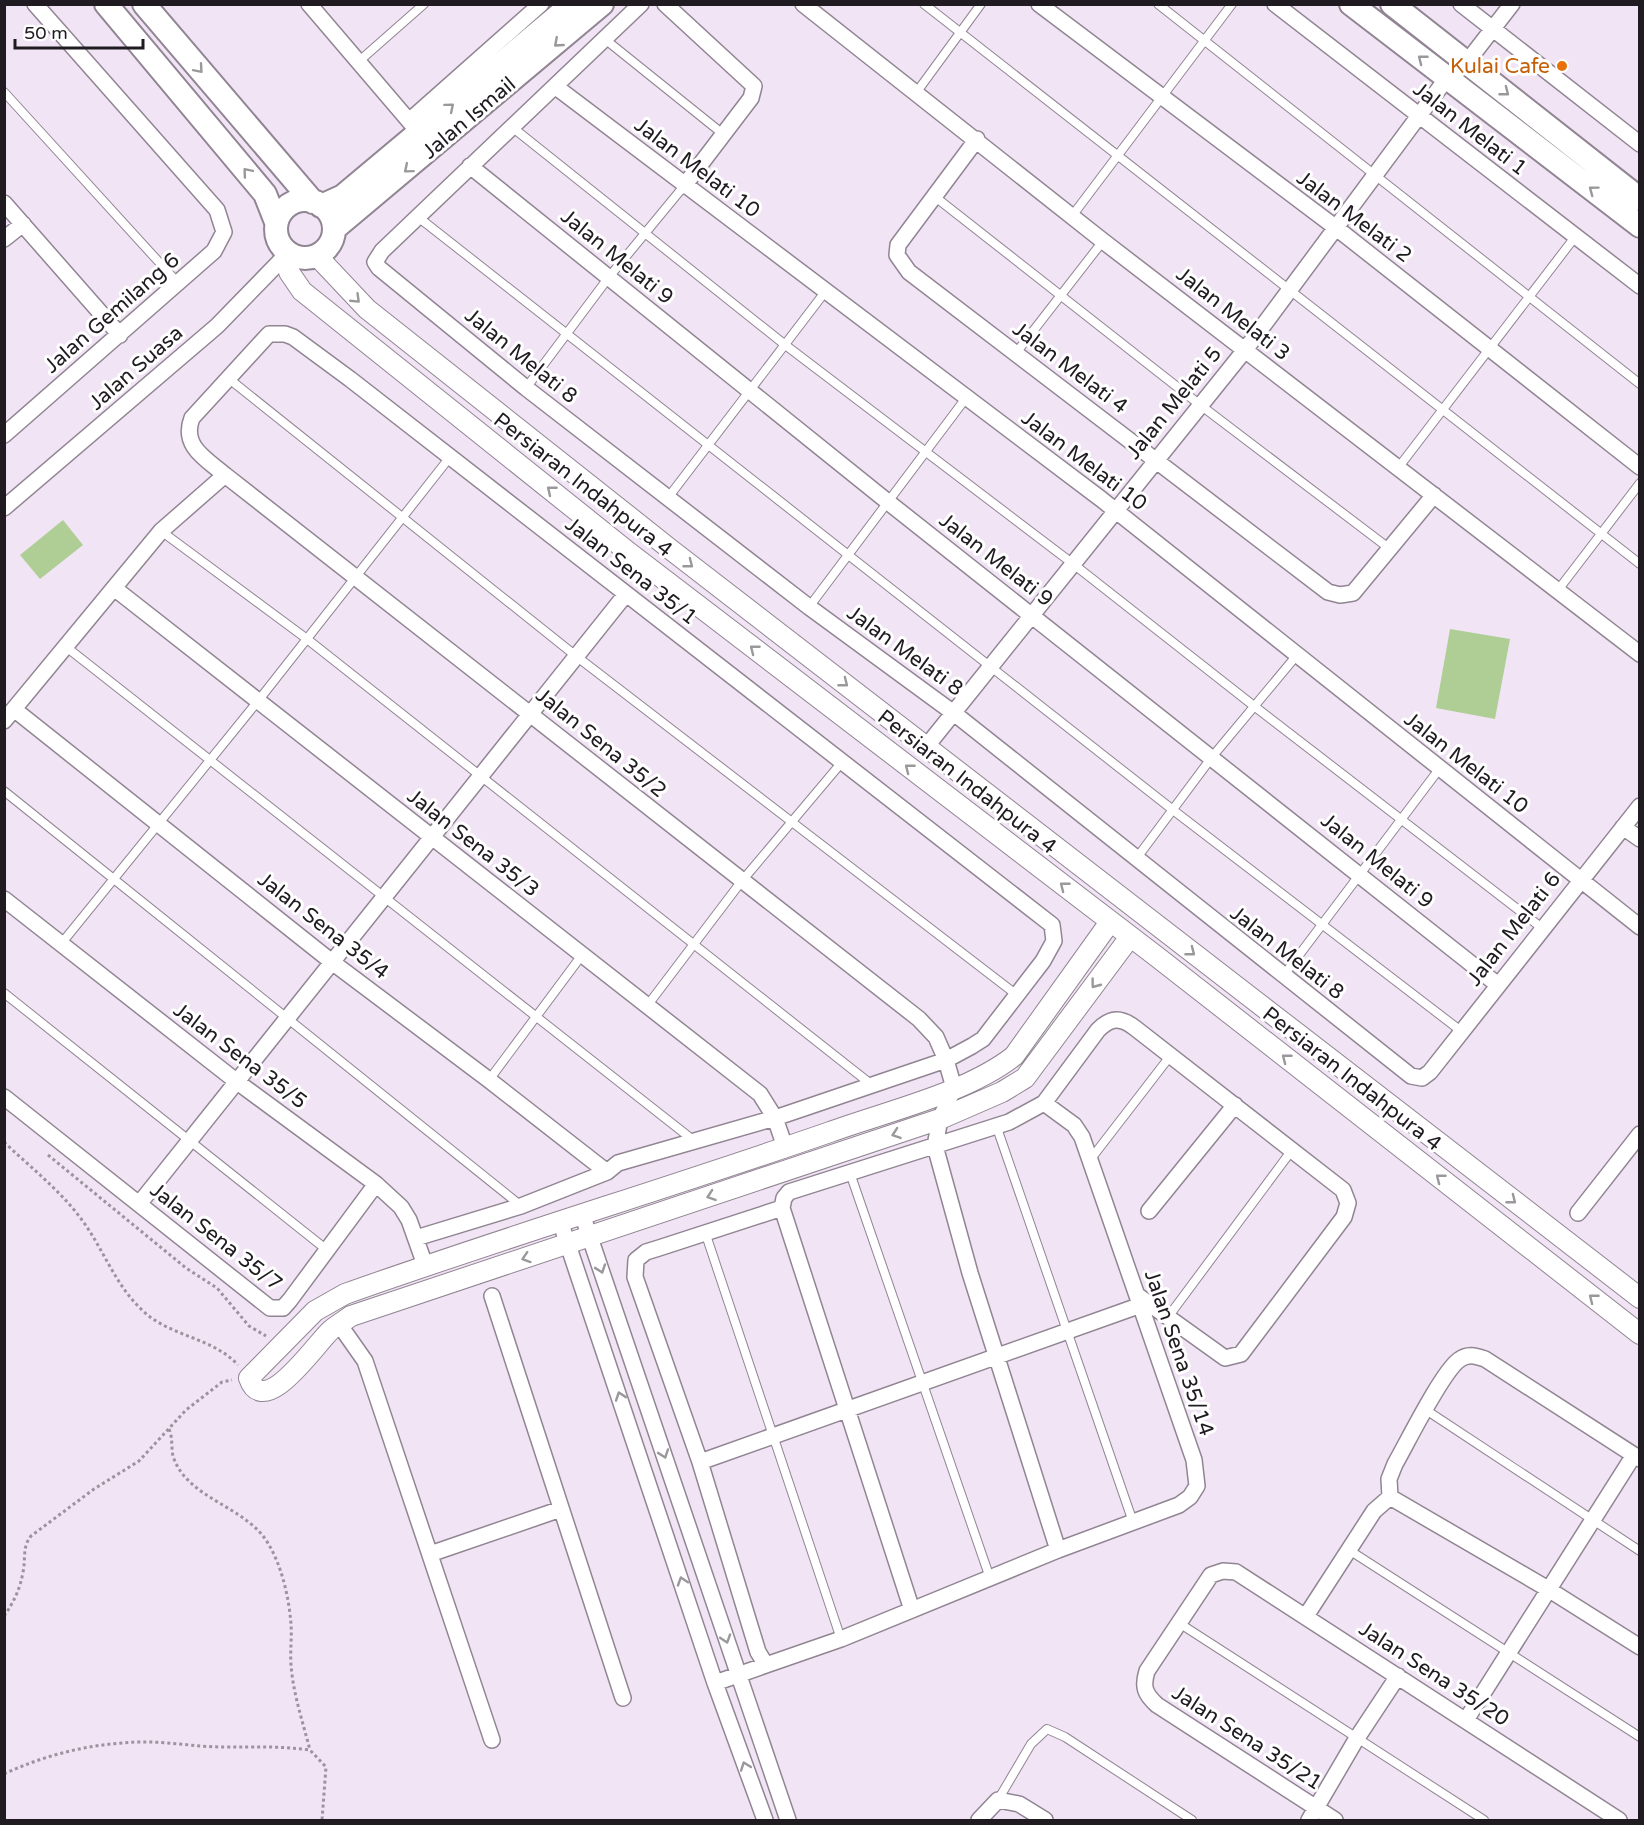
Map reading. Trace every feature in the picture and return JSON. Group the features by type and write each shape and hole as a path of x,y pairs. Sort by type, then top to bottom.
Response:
{"main road":[{"path":"106,4 265,194 276,222 278,239 288,253 301,258 317,255 329,245 334,229 332,220 144,4"},
{"name":"Jalan Ismail","path":"317,204 343,196 414,127 572,4"},
{"name":"Jalan Ismail","path":"334,229 602,4"},
{"path":"1351,4 1640,226"},
{"path":"1392,4 1640,198"},
{"path":"276,222 286,208 299,201 317,204"}],"street":[{"name":"Jalan Gemilang 6","path":"4,435 214,251 224,232 217,210 35,4"},
{"path":"309,4 414,127 541,4"},
{"path":"418,217 606,40 641,4"},
{"path":"665,4 754,86 751,98 684,186"},
{"name":"Jalan Melati 3","path":"803,4 977,139 1103,241 1640,654"},
{"name":"Jalan Melati 2","path":"1038,4 1161,99 1335,227 1640,467"},
{"name":"Jalan Melati 1","path":"1275,4 1640,286"},
{"path":"1461,4 1638,139"},
{"path":"1467,62 1512,4"},
{"name":"Jalan Melati 5","path":"926,747 955,714 1199,404 1245,350 1447,78"},
{"name":"Jalan Melati 10","path":"556,87 1114,510 1640,927"},
{"name":"Jalan Melati 4","path":"977,139 898,245 897,255 902,265 1328,592 1340,595 1353,593 1434,495"},
{"name":"Jalan Melati 9","path":"470,166 888,502 1498,985"},
{"path":"4,203 120,335"},
{"name":"Jalan Melati 8","path":"418,217 382,251 375,262 380,268 526,388 809,607 955,714 1402,1071 1411,1077 1422,1078"},
{"path":"4,239 23,224"},
{"name":"Jalan Suasa","path":"4,508 217,326 288,253"},
{"name":"Persiaran Indahpura 4","path":"288,253 289,272 302,291 627,551 1130,937 1640,1334"},
{"name":"Persiaran Indahpura 4","path":"317,255 367,309 670,549 1640,1298"},
{"name":"Jalan Sena 35/1","path":"192,418 264,338 269,334 285,334 293,337 1052,925 1054,942 1017,995"},
{"name":"Jalan Sena 35/2","path":"192,418 188,432 191,445 225,475 530,712 741,882 929,1027 946,1060 954,1088"},
{"path":"4,721 161,531 225,475"},
{"name":"Jalan Sena 35/3","path":"114,588 760,1094 775,1118 785,1148"},
{"path":"139,1204 626,594"},
{"name":"Jalan Sena 35/4","path":"15,710 332,962 607,1172"},
{"name":"Jalan Melati 6","path":"1422,1078 1430,1071 1640,806"},
{"path":"1623,826 1640,839"},
{"name":"Jalan Sena 35/5","path":"4,900 236,1082 376,1184 401,1207 416,1239 424,1265"},
{"path":"1110,922 1014,1056 994,1072 785,1148 424,1265 345,1294 315,1311 249,1378 255,1387 269,1392 294,1371 339,1324 351,1316 940,1119 1002,1092 1025,1078 1130,937"},
{"path":"416,1239 521,1206 607,1172 618,1163 775,1118 946,1060 983,1039 1017,995"},
{"path":"700,1462 847,1409 996,1354 1067,1330 1139,1300 1168,1317 1225,1358 1241,1354 1338,1226 1347,1210 1346,1195 1292,1150 1127,1022 1115,1019 1107,1021 1044,1103 997,1128 789,1192 784,1198 782,1208 847,1409 912,1610"},
{"path":"954,1088 940,1119 935,1146 970,1274 1059,1550"},
{"name":"Jalan Sena 35/7","path":"4,1097 270,1308 283,1308 376,1184"},
{"name":"Jalan Sena 35/14","path":"715,1683 841,1639 1059,1550 1179,1505 1190,1497 1197,1486 1194,1460 1082,1137 1074,1125 1044,1103"},
{"path":"1149,1211 1235,1105"},
{"path":"1578,1213 1640,1134"},
{"path":"766,1665 758,1652 700,1462 636,1277 636,1260 646,1252 782,1208"},
{"path":"582,1214 788,1821"},
{"path":"560,1221 715,1683 765,1821"},
{"path":"492,1296 623,1698"},
{"path":"339,1324 365,1360 492,1740"},
{"path":"1390,1497 1389,1479 1395,1464 1426,1410 1459,1360 1471,1355 1501,1368 1637,1457 1548,1589 1466,1720"},
{"path":"1306,1616 1374,1511 1390,1497"},
{"path":"1390,1497 1548,1589 1640,1647"},
{"path":"430,1554 561,1509"},
{"name":"Jalan Sena 35/20","path":"1179,1623 1211,1575 1223,1571 1236,1572 1619,1821"},
{"name":"Jalan Sena 35/21","path":"1179,1623 1147,1671 1143,1684 1146,1695 1313,1815 1335,1821"},
{"path":"1313,1815 1357,1738 1398,1676"},
{"path":"979,1821 998,1800 1018,1804 1045,1821"}],"lane":[{"path":"357,63 424,4"},
{"path":"924,4 1288,291 1640,564"},
{"path":"916,93 981,4"},
{"path":"1158,4 1640,384"},
{"path":"1072,216 1232,4"},
{"path":"606,40 723,134"},
{"path":"4,92 178,283"},
{"path":"512,128 784,344 1072,563 1542,928"},
{"path":"526,388 609,277 684,186"},
{"path":"934,196 1199,404 1390,549"},
{"path":"418,217 1173,810 1461,1031"},
{"path":"1398,468 1491,350 1575,237"},
{"path":"1016,353 1103,241"},
{"path":"668,498 748,390 825,292"},
{"path":"228,378 790,824 1017,995"},
{"path":"809,607 966,398"},
{"path":"62,944 258,701 450,457"},
{"path":"1557,590 1640,483"},
{"path":"161,531 307,639 872,1085"},
{"path":"65,646 694,1141"},
{"path":"1136,860 1212,757 1297,655"},
{"path":"647,1006 741,882 843,761"},
{"path":"1283,977 1440,768"},
{"path":"4,791 521,1206"},
{"path":"489,1080 582,955"},
{"path":"4,993 327,1250"},
{"path":"1090,1160 1171,1055"},
{"path":"997,1128 1133,1522"},
{"path":"1168,1317 1292,1150"},
{"path":"850,1173 990,1578"},
{"path":"705,1233 841,1639"},
{"path":"1426,1410 1640,1551"},
{"path":"1349,1550 1507,1654 1640,1737"},
{"path":"1179,1623 1484,1821"},
{"path":"998,1800 1031,1744 1047,1729 1056,1732 1192,1821"}],"path":[{"path":"4,1142 58,1190 84,1223 114,1277 145,1314 168,1329 189,1335 226,1353 249,1378"},
{"path":"47,1154 186,1268 217,1288 249,1326 280,1346"},
{"path":"4,1616 17,1597 24,1571 25,1544 31,1536 94,1489 139,1461 186,1410 222,1382 249,1378"},
{"path":"169,1429 173,1439 173,1455 184,1474 199,1489 253,1524 269,1544 282,1579 291,1623 291,1666 310,1750 326,1767 322,1821"},
{"path":"4,1774 35,1760 89,1746 138,1742 223,1747 271,1745 310,1750"}],"green space":[{"path":"63,520 83,545 40,579 20,555"},
{"path":"1450,629 1510,639 1495,719 1436,708"}],"place":[{"name":"Kulai Cafe","path":"1562,66"}]}
